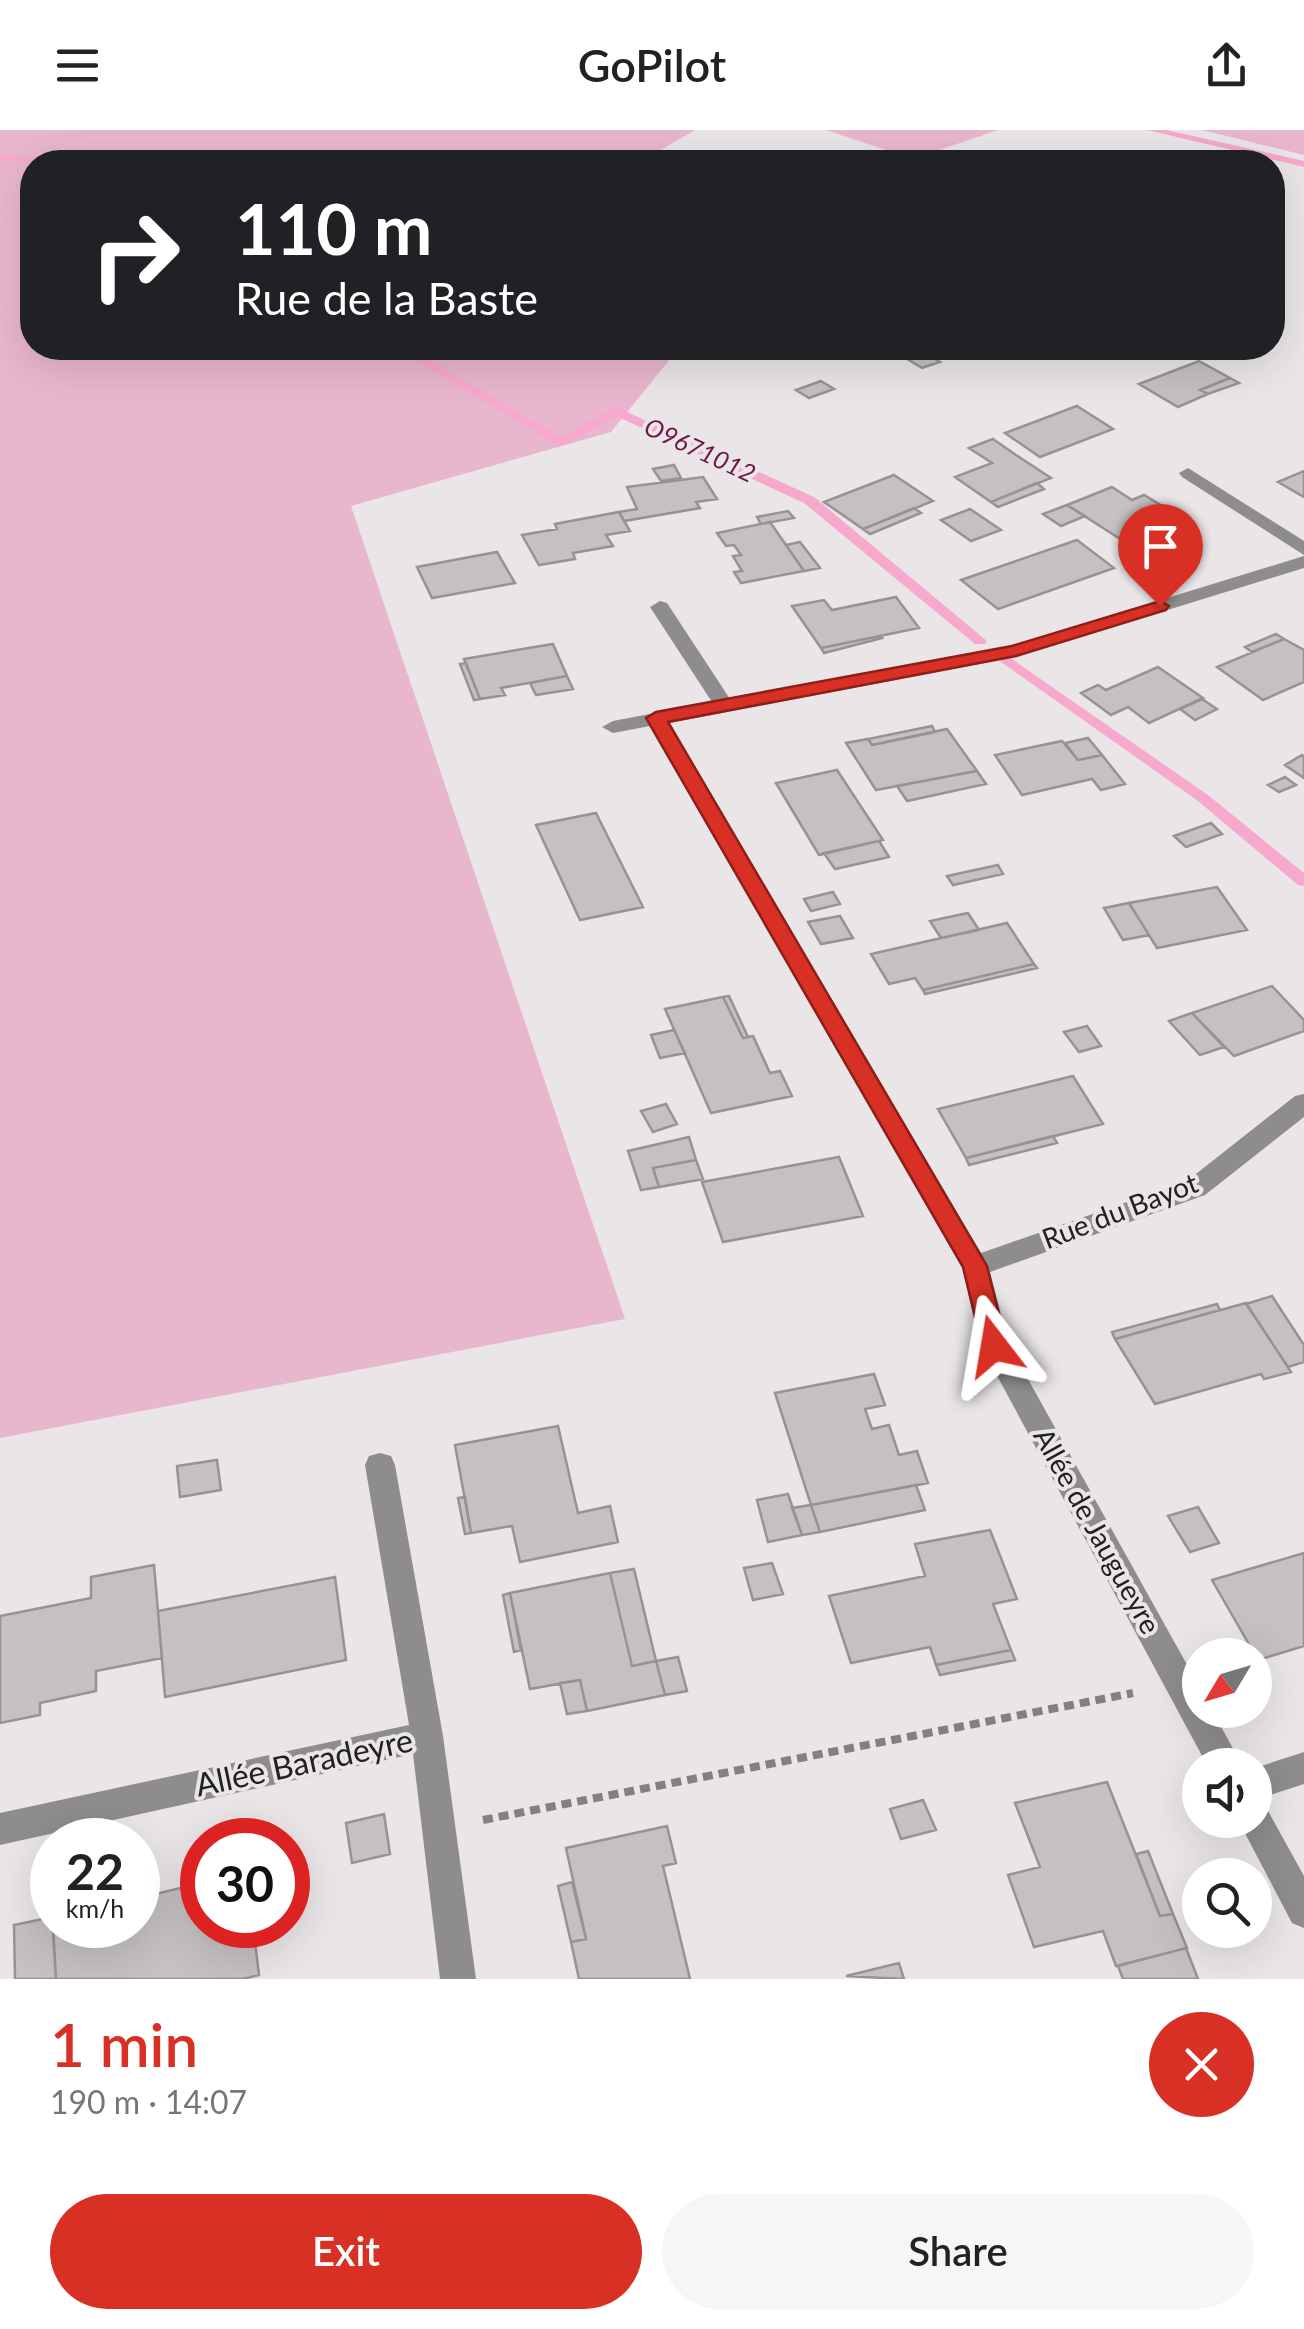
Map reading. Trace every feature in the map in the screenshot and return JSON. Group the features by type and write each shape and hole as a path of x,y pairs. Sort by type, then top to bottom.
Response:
{"street":[{"path":"1188,473 1304,549"},
{"path":"614,726 1016,651 1304,562"},
{"path":"660,607 724,704"},
{"name":"Allée de Jaugueyre","path":"656,718 975,1266 994,1346 1216,1748"},
{"name":"Rue du Bayot","path":"975,1266 1196,1188 1304,1103"},
{"path":"380,1465 428,1736"},
{"name":"Allée Baradeyre","path":"0,1829 428,1736 458,1979"},
{"path":"1272,1778 1304,1768"},
{"path":"1265,1838 1304,1910"}],"path":[{"path":"438,1829 1181,1683"}],"shaded area":[{"path":"0,130 695,130 661,150 20,150 20,360 669,360 611,432 351,506 625,1319 0,1438"},
{"path":"826,130 998,130 939,150 886,150"},
{"path":"1202,130 1304,130 1304,155"}],"building":[{"path":"909,360 940,362 922,368"},
{"path":"1199,361 1230,378 1200,390 1208,394 1178,407 1139,384"},
{"path":"1230,378 1239,383 1208,394 1200,390"},
{"path":"821,381 834,389 809,398 796,390"},
{"path":"1077,406 1113,429 1040,457 1005,433"},
{"path":"993,439 1051,478 991,502 955,477 992,463 969,448"},
{"path":"674,465 681,478 661,481 653,469"},
{"path":"1304,471 1304,497 1278,482"},
{"path":"894,475 933,501 863,529 824,502"},
{"path":"703,477 717,499 696,502 700,508 624,521 619,512 637,509 627,487"},
{"path":"1037,483 1044,489 998,507 991,502"},
{"path":"1112,487 1132,500 1144,495 1174,513 1159,520 1189,538 1147,556 1067,505"},
{"path":"1067,505 1085,516 1061,526 1043,514"},
{"path":"914,508 921,513 870,534 863,529"},
{"path":"970,509 1001,530 971,541 941,520"},
{"path":"788,511 794,518 761,524 757,517"},
{"path":"619,512 630,531 606,535 613,546 573,553 575,559 539,565 522,535 557,529 555,524"},
{"path":"770,522 804,571 741,583 734,572 742,571 733,556 741,555 734,545 726,546 717,533"},
{"path":"1077,540 1114,568 998,609 961,580"},
{"path":"800,542 820,568 804,571 786,545"},
{"path":"497,552 515,583 432,598 417,567"},
{"path":"896,597 919,628 821,648 792,606 824,600 832,610"},
{"path":"1276,634 1284,639 1252,652 1245,647"},
{"path":"880,636 824,653 821,648"},
{"path":"1284,639 1304,650 1304,682 1263,700 1217,667"},
{"path":"553,644 567,676 501,688 505,695 480,699 464,659"},
{"path":"466,663 480,699 474,700 460,664"},
{"path":"1158,667 1203,698 1149,723 1128,707 1111,715 1081,693 1098,685 1106,690"},
{"path":"567,676 573,689 536,695 530,683"},
{"path":"1202,699 1217,709 1195,720 1180,709"},
{"path":"932,726 935,732 872,745 868,739"},
{"path":"947,729 977,771 876,790 846,743 868,739 872,745"},
{"path":"1088,738 1102,755 1078,760 1065,743"},
{"path":"1062,741 1078,760 1102,755 1125,784 1101,790 1092,779 1022,795 995,755"},
{"path":"1304,757 1304,778 1285,765"},
{"path":"837,770 883,840 819,855 776,783"},
{"path":"977,771 986,784 907,801 897,786"},
{"path":"1285,777 1296,785 1279,792 1268,785"},
{"path":"596,813 643,907 580,920 536,825"},
{"path":"1211,823 1222,834 1186,847 1174,836"},
{"path":"879,841 889,857 835,869 824,853"},
{"path":"998,865 1003,874 953,885 947,876"},
{"path":"1217,887 1247,930 1157,948 1129,903"},
{"path":"833,892 840,904 811,911 804,899"},
{"path":"1129,903 1149,935 1123,940 1104,908"},
{"path":"968,913 979,930 941,938 930,921"},
{"path":"840,916 853,938 821,944 808,922"},
{"path":"1007,923 1034,964 923,990 915,978 889,984 871,954"},
{"path":"1034,964 1037,968 925,994 923,990"},
{"path":"1272,986 1304,1020 1304,1031 1234,1056 1192,1013"},
{"path":"729,996 748,1037 743,1038 723,997"},
{"path":"723,997 743,1038 753,1036 770,1073 780,1071 792,1096 711,1113 665,1009"},
{"path":"1192,1013 1224,1047 1200,1055 1169,1021"},
{"path":"1087,1026 1101,1046 1079,1052 1064,1032"},
{"path":"674,1030 685,1053 660,1058 651,1035"},
{"path":"1073,1076 1103,1124 966,1158 938,1109"},
{"path":"666,1104 677,1124 653,1132 641,1111"},
{"path":"1053,1136 1057,1143 969,1165 966,1158"},
{"path":"689,1137 696,1160 653,1168 659,1187 641,1190 628,1151"},
{"path":"839,1157 863,1216 723,1242 702,1182"},
{"path":"696,1160 703,1179 659,1187 653,1168"},
{"path":"1272,1296 1304,1345 1304,1362 1288,1367 1246,1304"},
{"path":"1246,1303 1291,1372 1264,1379 1261,1374 1155,1404 1115,1339"},
{"path":"1217,1304 1220,1310 1115,1339 1112,1332"},
{"path":"874,1374 885,1405 865,1409 872,1429 889,1425 899,1455 917,1451 928,1483 811,1505 775,1393"},
{"path":"558,1426 578,1513 610,1506 618,1542 520,1562 512,1526 471,1533 455,1445"},
{"path":"217,1460 221,1490 180,1497 177,1466"},
{"path":"916,1485 925,1510 820,1532 811,1505"},
{"path":"788,1494 802,1535 768,1542 757,1500"},
{"path":"465,1497 471,1533 465,1534 458,1498"},
{"path":"811,1505 820,1532 802,1535 792,1508"},
{"path":"1198,1507 1219,1543 1190,1552 1168,1516"},
{"path":"990,1530 1017,1599 993,1604 1011,1650 936,1665 930,1647 851,1663 829,1596 925,1576 915,1544"},
{"path":"1304,1553 1304,1646 1272,1656 1272,1638 1245,1638 1212,1580"},
{"path":"772,1563 783,1594 753,1600 744,1568"},
{"path":"154,1565 162,1658 96,1671 96,1691 40,1703 40,1715 0,1723 0,1616 91,1598 91,1577"},
{"path":"634,1569 656,1661 632,1666 610,1573"},
{"path":"610,1573 632,1666 656,1661 665,1695 587,1711 580,1680 530,1689 510,1593"},
{"path":"335,1577 346,1660 165,1697 158,1611"},
{"path":"510,1593 521,1650 514,1652 503,1595"},
{"path":"1011,1650 1015,1660 940,1675 936,1665"},
{"path":"678,1657 687,1691 665,1695 656,1661"},
{"path":"580,1680 587,1711 567,1714 560,1683"},
{"path":"1107,1782 1160,1916 1173,1914 1182,1936 1182,1948 1187,1948 1116,1966 1103,1931 1034,1947 1008,1875 1040,1867 1015,1803"},
{"path":"923,1800 936,1830 901,1839 890,1809"},
{"path":"384,1814 390,1854 352,1863 346,1823"},
{"path":"667,1826 676,1863 663,1866 690,1979 579,1979 571,1942 586,1939 566,1848"},
{"path":"1148,1851 1173,1914 1160,1916 1136,1854"},
{"path":"572,1882 586,1939 571,1942 558,1886"},
{"path":"180,1888 180,1948 256,1948 259,1975 243,1979 56,1979 54,1948 160,1948 160,1893"},
{"path":"30,1922 30,1948 54,1948 56,1979 15,1979 14,1925"},
{"path":"1186,1948 1198,1979 1123,1979 1118,1966"},
{"path":"899,1963 904,1979 846,1976"}],"waterway":[{"path":"1152,130 1241,150"},
{"name":"O9671012","path":"0,158 20,160"},
{"path":"1285,160 1304,164"},
{"name":"O9671012","path":"421,360 561,442 616,411 809,500 980,641"},
{"name":"O9671012","path":"1006,659 1203,798 1304,881"}],"route":[{"path":"994,1346 975,1266 656,718 1016,651 1160,606"}]}
